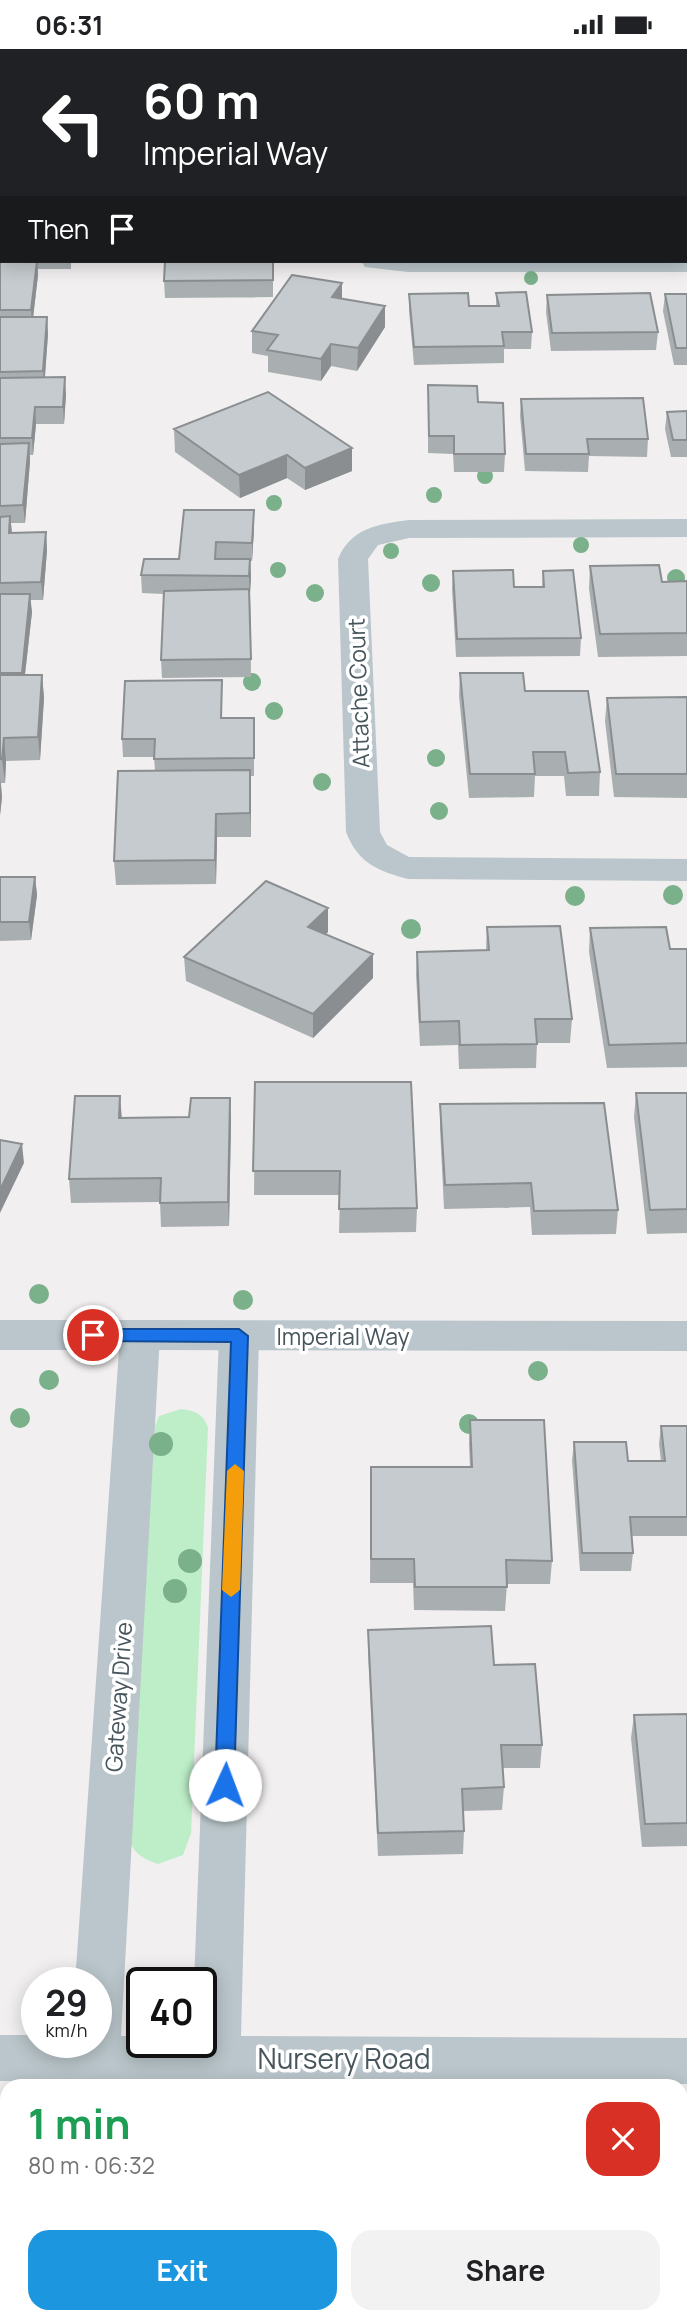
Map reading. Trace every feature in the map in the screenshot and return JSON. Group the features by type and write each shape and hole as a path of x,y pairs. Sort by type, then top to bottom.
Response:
{"street":[{"path":"397,263 687,264"},
{"name":"Attache Court","path":"687,529 409,529 369,536 357,546 354,559 363,832 368,848 383,861 433,870 687,870"},
{"name":"Imperial Way","path":"0,1335 687,1336"},
{"name":"Gateway Drive","path":"101,1967 140,1335"},
{"path":"217,2026 239,1336"},
{"name":"Nursery Road","path":"217,2057 687,2061"},
{"name":"Nursery Road","path":"0,2058 21,2058"}],"green space":[{"path":"181,1409 198,1414 208,1428 191,1833 183,1855 158,1864 140,1856 129,1840 155,1426 159,1416"}],"building":[{"path":"0,263 37,263 31,310 0,310"},
{"path":"165,263 273,263 273,280 164,281"},
{"path":"292,275 342,283 332,297 385,306 358,348 331,344 321,359 267,350 278,335 252,331"},
{"path":"526,292 532,332 502,332 504,346 414,347 409,294 468,293 469,306 499,306 496,293"},
{"path":"650,293 658,332 552,333 547,295"},
{"path":"665,294 687,294 687,348 676,348"},
{"path":"0,317 47,317 43,371 0,372"},
{"path":"65,377 63,407 35,407 32,438 0,438 0,378"},
{"path":"428,385 477,386 478,402 503,403 505,454 454,454 454,436 429,436"},
{"path":"268,392 352,448 305,468 287,455 239,475 174,429"},
{"path":"643,398 648,439 587,439 589,454 526,454 521,399"},
{"path":"687,411 687,440 673,440 667,412"},
{"path":"29,443 23,505 0,506 0,444"},
{"path":"184,510 254,510 252,543 216,542 215,559 250,559 249,576 141,575 144,559 179,559"},
{"path":"10,516 9,533 46,532 41,582 0,583 0,517"},
{"path":"659,565 662,582 687,581 687,633 600,634 590,566"},
{"path":"513,570 514,587 544,587 543,571 573,570 581,638 457,639 453,571"},
{"path":"249,589 251,659 161,660 164,591"},
{"path":"0,594 30,594 22,673 0,673"},
{"path":"460,673 523,673 525,691 588,691 600,772 568,773 565,752 533,752 535,774 470,774"},
{"path":"0,675 42,675 38,737 4,738 2,759 0,759"},
{"path":"222,680 221,718 254,718 254,758 154,759 155,739 122,739 125,681"},
{"path":"687,697 687,774 616,774 607,698"},
{"path":"250,770 250,813 216,814 215,860 114,861 118,771"},
{"path":"0,877 35,877 29,922 0,922"},
{"path":"266,881 328,908 308,927 373,954 313,1014 184,957"},
{"path":"560,926 572,1019 535,1019 537,1044 460,1045 459,1021 420,1022 417,952 489,950 487,927"},
{"path":"666,927 670,949 687,949 687,1043 609,1045 590,928"},
{"path":"255,1082 411,1082 417,1208 339,1209 340,1171 253,1171"},
{"path":"636,1093 687,1093 687,1209 650,1210"},
{"path":"75,1096 120,1096 119,1118 189,1117 191,1098 230,1098 228,1202 160,1203 161,1178 69,1179"},
{"path":"604,1103 618,1210 534,1211 531,1183 445,1185 440,1104"},
{"path":"0,1140 22,1144 0,1190"},
{"path":"470,1420 544,1420 552,1561 506,1560 507,1587 415,1587 414,1559 371,1559 371,1467 472,1467"},
{"path":"661,1426 687,1426 687,1517 630,1517 633,1553 582,1553 574,1442 626,1442 628,1461 665,1461"},
{"path":"491,1626 494,1665 535,1664 542,1745 501,1745 504,1787 462,1789 464,1831 378,1833 368,1630"},
{"path":"687,1714 687,1823 645,1824 634,1715"}],"slow traffic":[{"path":"231,1590 235,1471"}],"route":[{"path":"93,1335 239,1336 225,1785"}]}
